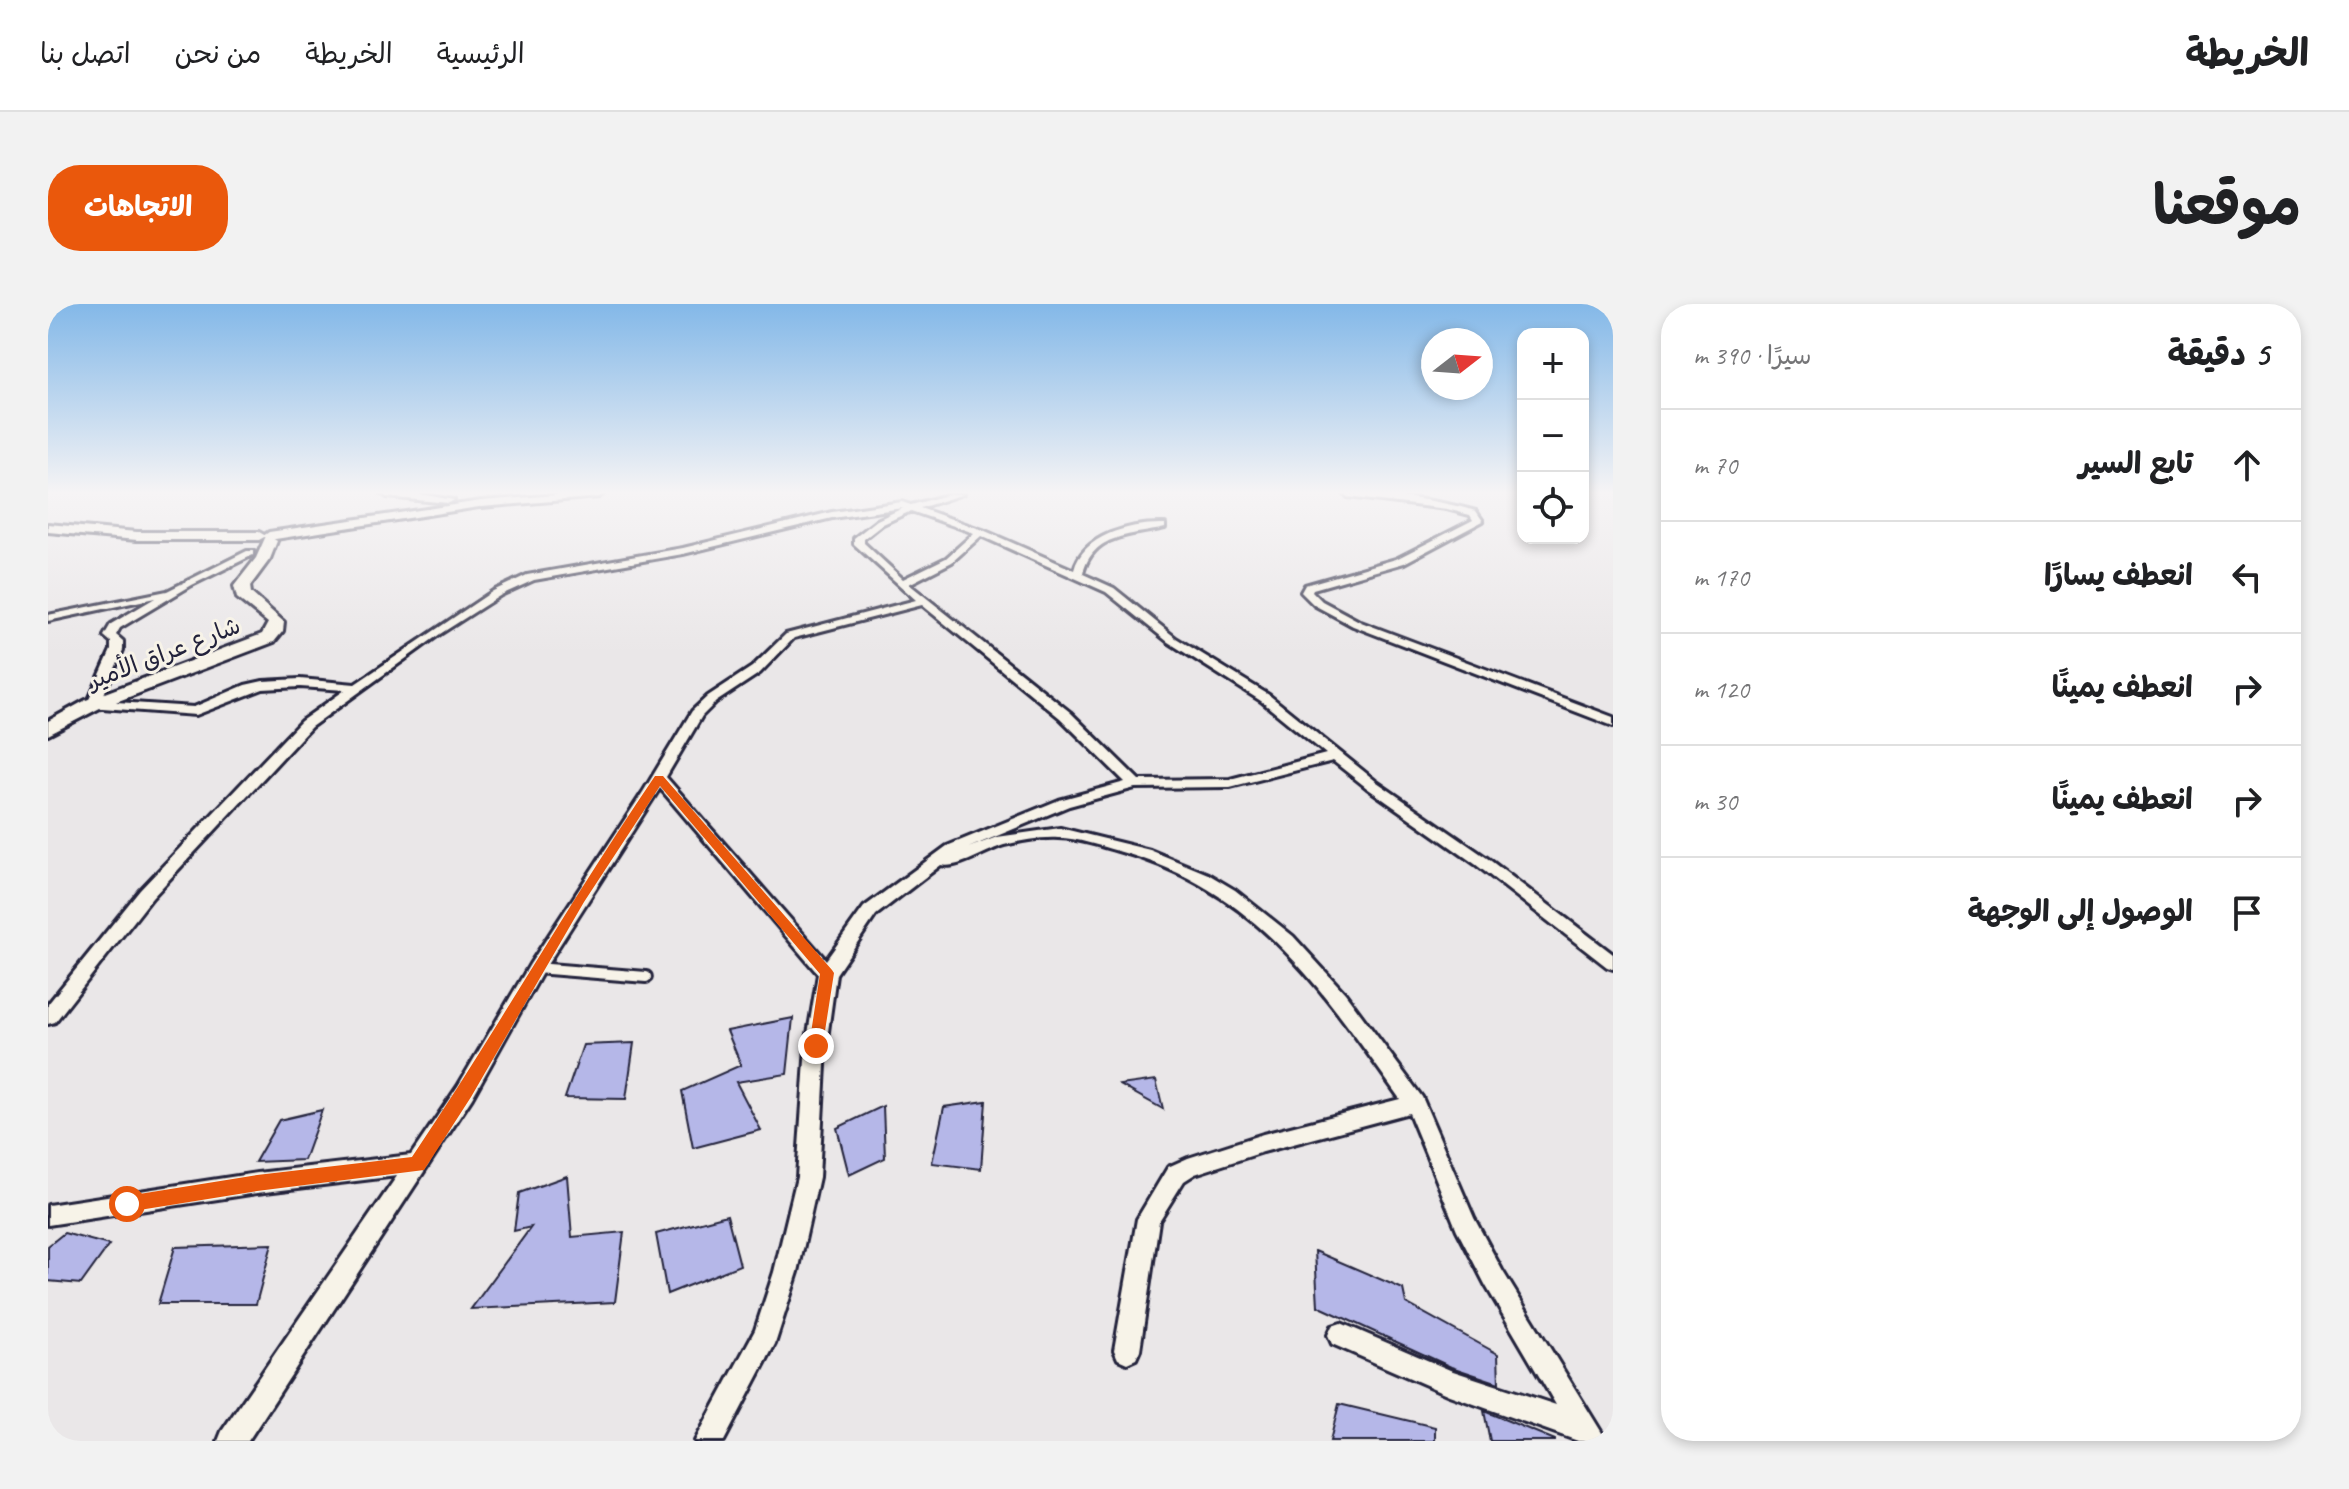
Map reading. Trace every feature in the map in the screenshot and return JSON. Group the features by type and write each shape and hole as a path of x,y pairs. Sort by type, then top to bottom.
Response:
{"main road":[{"path":"242,547 254,550"},
{"name":"شارع عراق الأمير","path":"51,725 93,704 268,638 275,631 276,622 243,595 254,550"}],"street":[{"path":"269,547 254,550 200,577 111,630 110,636 117,641 117,650 93,704 196,711 263,685 300,683 360,688"},
{"path":"48,1017 146,894 306,724 436,632 523,579 700,547"},
{"path":"863,547 902,584 1065,715 1135,784"},
{"path":"902,584 949,560 963,547"},
{"path":"1013,547 1110,590 1172,640 1265,698 1335,756 1481,861 1613,963"},
{"path":"1077,576 1082,558 1092,547"},
{"path":"1427,547 1400,561 1309,587 1306,592 1318,603 1357,624 1613,722"},
{"path":"48,618 173,592"},
{"path":"232,1441 465,1092 536,968 697,714 712,699 756,670 790,636 925,601"},
{"path":"709,1441 766,1335 786,1272 808,1177 816,1046 827,973 870,911 952,849 1064,803 1135,784 1230,783 1335,756"},
{"path":"659,778 827,973"},
{"path":"927,868 1009,838 1060,833 1144,853 1202,878 1229,894 1287,940 1338,998 1415,1103 1465,1223 1494,1278 1589,1434"},
{"path":"1127,1350 1148,1219 1176,1174 1188,1167 1263,1143 1415,1103"},
{"path":"48,1215 257,1183 417,1164"},
{"path":"1341,1335 1449,1382 1589,1434"}],"lane":[{"path":"536,968 646,977"}],"building":[{"path":"793,1018 787,1074 736,1082 761,1130 693,1148 682,1091 741,1065 727,1031"},
{"path":"634,1043 626,1099 565,1098 583,1045"},
{"path":"1156,1080 1163,1109 1120,1085"},
{"path":"986,1101 981,1169 932,1163 944,1107"},
{"path":"883,1106 885,1158 849,1175 837,1128"},
{"path":"322,1110 304,1160 255,1162 279,1120"},
{"path":"567,1176 572,1237 624,1232 615,1302 471,1309 531,1227 514,1231 519,1193"},
{"path":"727,1215 740,1265 667,1294 656,1234"},
{"path":"64,1233 109,1245 81,1284 48,1281 48,1246"},
{"path":"272,1244 256,1304 158,1304 175,1247"},
{"path":"1315,1251 1403,1289 1406,1303 1498,1354 1499,1383 1451,1367 1318,1306"},
{"path":"1339,1404 1435,1427 1435,1441 1330,1441"},
{"path":"1484,1411 1555,1440 1555,1441 1490,1441"}],"route":[{"path":"127,1204 257,1183 417,1164 465,1092 578,901 659,778 827,973 816,1046"}]}
